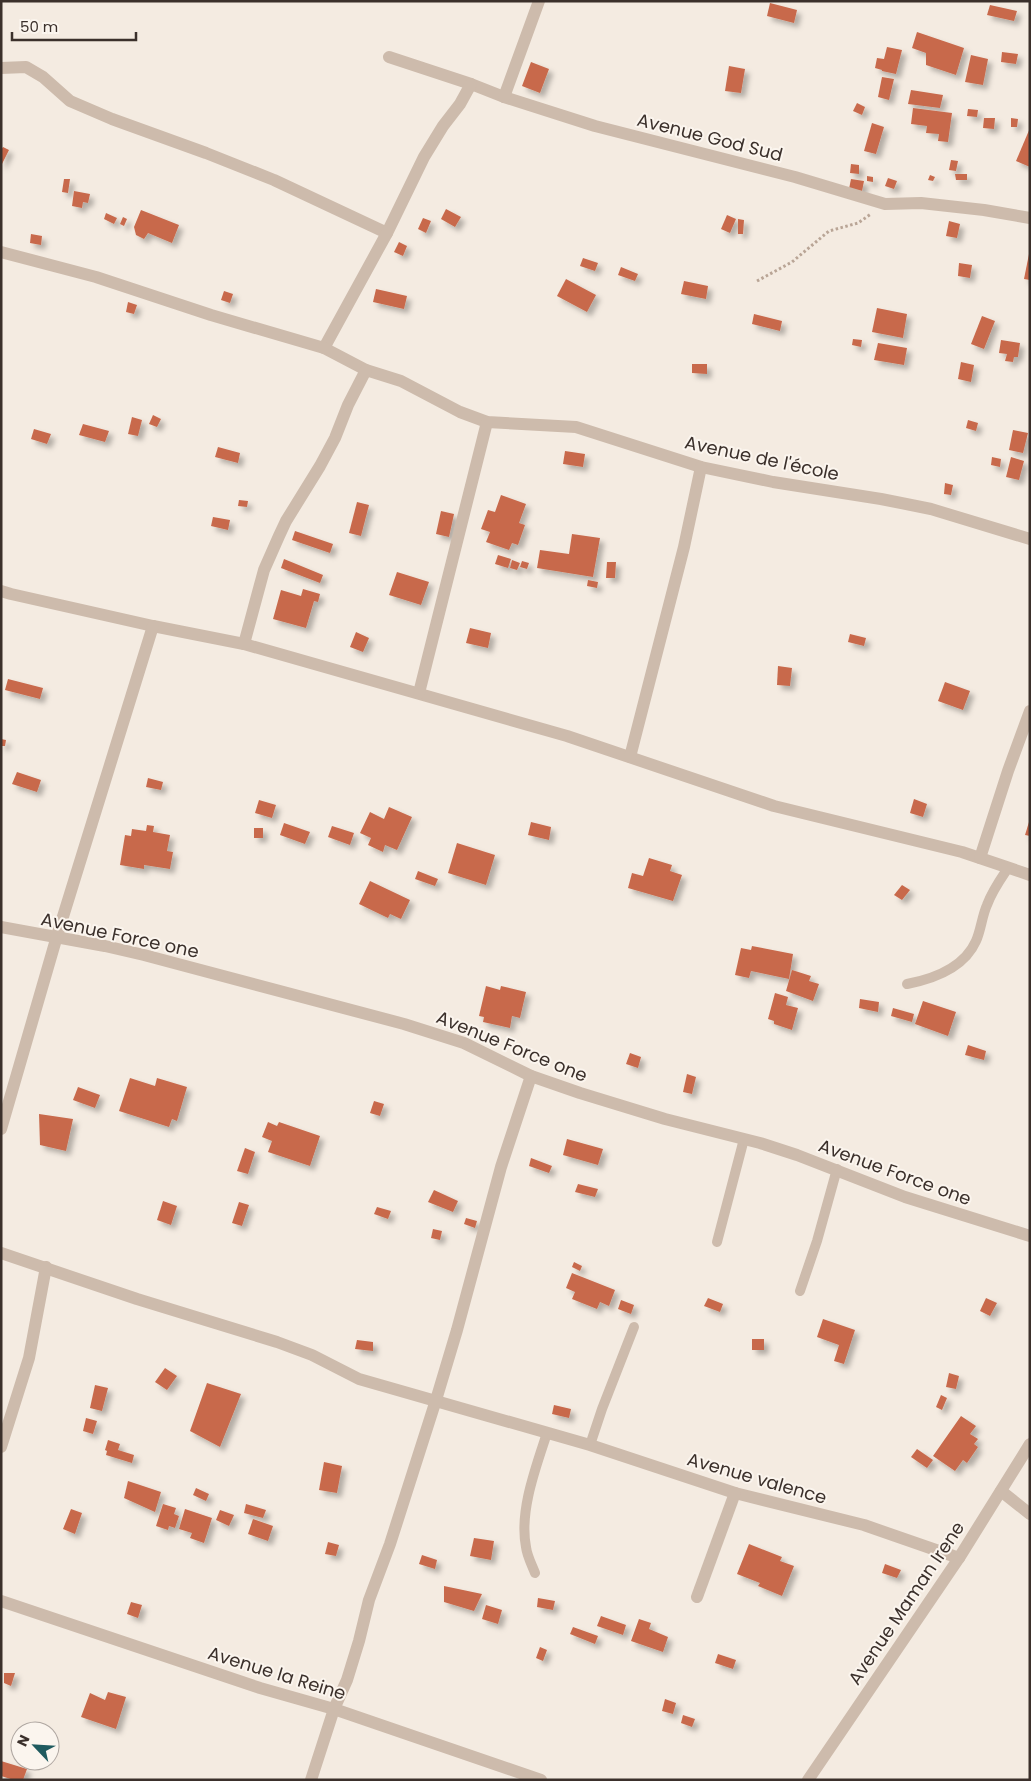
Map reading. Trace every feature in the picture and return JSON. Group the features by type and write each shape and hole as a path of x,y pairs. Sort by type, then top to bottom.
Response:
{"street":[{"path":"504,97 539,1"},
{"name":"Avenue God Sud","path":"389,57 595,126 795,177 885,204 921,203 984,210 1030,218"},
{"path":"1,68 26,67 43,77 70,100 112,119 274,180 387,233"},
{"path":"324,348 387,233 424,157 460,104 471,84"},
{"name":"Avenue de l'école","path":"1,252 96,278 211,316 324,348 366,370 401,381 460,412 487,422 576,427 701,467 773,482 872,497 931,509 1030,539"},
{"path":"244,644 264,570 278,536 335,438 348,405 366,370"},
{"path":"419,693 487,422"},
{"path":"630,757 684,547 701,467"},
{"path":"1,591 153,626 244,644 567,736 774,806 877,830 980,858 1030,874"},
{"path":"1,1128 57,936 153,626"},
{"path":"980,858 1008,771 1030,711"},
{"name":"Avenue Force one","path":"1,927 57,936 144,955 404,1024 464,1043 531,1076 580,1093 665,1119 797,1155 905,1197 1030,1236"},
{"path":"311,1780 334,1709 347,1680 369,1600 390,1544 436,1400 462,1312 500,1167 531,1076"},
{"name":"Avenue valence","path":"1,1253 110,1290 277,1342 312,1355 359,1379 590,1445 735,1493 864,1525 959,1558"},
{"path":"1,1447 29,1358 46,1267"},
{"name":"Avenue Maman Irene","path":"808,1780 959,1558 1030,1444"},
{"path":"1001,1491 1030,1514"},
{"path":"697,1597 735,1493"},
{"name":"Avenue la Reine","path":"1,1602 260,1688 334,1709 542,1780"}],"lane":[{"path":"907,984 926,980 942,973 959,963 969,954 976,940 986,905 1008,868"},
{"path":"718,1242 744,1139"},
{"path":"800,1291 817,1241 837,1169"},
{"path":"590,1445 634,1327"},
{"path":"535,1573 526,1547 525,1515 531,1483 546,1433"}],"path":[{"path":"757,281 792,262 829,231 858,224 885,204"}],"building":[{"path":"770,3 797,10 794,23 767,16"},
{"path":"990,5 1017,11 1014,21 987,15"},
{"path":"917,32 964,48 956,75 926,65 926,53 912,48"},
{"path":"887,47 902,50 896,74 875,68 877,58 884,59"},
{"path":"1002,52 1018,54 1016,64 1001,62"},
{"path":"971,55 988,59 983,85 965,82"},
{"path":"531,62 549,69 540,93 522,86"},
{"path":"729,66 745,69 741,93 725,91"},
{"path":"882,77 894,79 889,100 878,97"},
{"path":"911,90 943,95 940,108 908,104"},
{"path":"857,103 865,107 862,115 853,111"},
{"path":"913,108 952,113 948,142 938,141 939,134 926,133 927,126 911,124"},
{"path":"968,109 978,110 977,117 967,116"},
{"path":"984,118 995,118 994,129 983,128"},
{"path":"1011,118 1018,119 1017,127 1011,127"},
{"path":"872,123 884,127 876,154 864,151"},
{"path":"1030,128 1030,167 1016,161"},
{"path":"3,147 9,150 1,166 1,150"},
{"path":"951,160 958,161 956,171 949,170"},
{"path":"851,164 859,165 859,174 850,173"},
{"path":"955,174 967,174 967,180 956,180"},
{"path":"930,175 935,177 933,181 928,180"},
{"path":"867,176 873,177 873,182 867,181"},
{"path":"888,178 897,181 894,189 885,186"},
{"path":"64,179 70,179 68,193 62,192"},
{"path":"851,179 864,181 862,191 849,189"},
{"path":"74,191 90,194 88,203 83,202 82,208 72,206"},
{"path":"446,209 461,217 455,227 441,219"},
{"path":"141,210 179,225 172,243 148,233 144,239 136,235 134,227"},
{"path":"106,213 117,218 114,224 104,219"},
{"path":"727,215 736,219 730,233 721,229"},
{"path":"123,217 127,219 124,226 120,224"},
{"path":"423,218 431,221 426,233 418,229"},
{"path":"738,219 744,220 743,234 738,234"},
{"path":"949,221 960,224 957,238 946,236"},
{"path":"31,234 42,236 41,245 30,243"},
{"path":"399,242 407,246 403,256 394,252"},
{"path":"1030,254 1030,280 1024,279"},
{"path":"583,258 598,263 595,271 580,266"},
{"path":"959,263 972,265 970,278 958,276"},
{"path":"621,267 638,274 635,281 618,275"},
{"path":"566,279 596,295 587,312 557,296"},
{"path":"684,281 708,286 706,299 681,294"},
{"path":"376,289 407,296 404,309 373,302"},
{"path":"224,291 233,294 230,303 221,300"},
{"path":"128,302 137,305 134,314 126,312"},
{"path":"877,308 907,314 903,338 872,332"},
{"path":"754,314 782,321 780,331 752,324"},
{"path":"982,316 995,321 984,349 971,344"},
{"path":"853,339 862,340 861,347 852,345"},
{"path":"1001,340 1020,343 1018,357 1014,357 1013,362 1005,361 1007,354 999,353"},
{"path":"878,343 907,348 904,365 874,360"},
{"path":"961,362 974,365 971,382 958,379"},
{"path":"692,364 707,364 707,374 692,373"},
{"path":"153,415 161,419 157,427 149,424"},
{"path":"132,417 142,420 138,436 128,434"},
{"path":"968,420 978,423 976,431 966,428"},
{"path":"83,424 109,431 105,442 79,435"},
{"path":"34,429 51,434 47,444 31,439"},
{"path":"1013,430 1028,433 1023,453 1009,450"},
{"path":"218,447 240,453 238,463 215,457"},
{"path":"565,451 585,454 583,467 563,464"},
{"path":"992,457 1001,459 1000,467 991,465"},
{"path":"1011,457 1024,461 1019,480 1006,477"},
{"path":"945,483 953,485 951,495 944,494"},
{"path":"501,495 526,504 519,523 525,525 518,545 512,543 509,550 486,542 490,532 481,529 488,510 495,512"},
{"path":"239,500 248,501 247,507 238,506"},
{"path":"357,502 369,505 361,536 349,533"},
{"path":"441,511 454,514 449,537 436,534"},
{"path":"213,517 230,520 228,530 211,526"},
{"path":"295,531 333,544 330,553 292,540"},
{"path":"572,534 600,538 593,577 537,568 540,550 569,554"},
{"path":"498,555 511,559 508,568 495,564"},
{"path":"284,559 323,575 320,583 281,568"},
{"path":"512,560 520,563 517,570 510,568"},
{"path":"522,561 529,563 527,569 520,567"},
{"path":"607,562 616,562 615,578 606,578"},
{"path":"397,572 429,582 421,605 389,595"},
{"path":"588,580 598,582 597,588 587,586"},
{"path":"303,589 320,594 318,602 314,601 306,628 273,619 281,590 301,596"},
{"path":"470,628 491,633 488,648 466,643"},
{"path":"356,632 369,638 363,652 350,647"},
{"path":"850,634 866,638 864,646 848,642"},
{"path":"778,666 792,668 790,686 777,685"},
{"path":"8,679 43,688 40,699 5,690"},
{"path":"945,682 970,691 963,710 938,701"},
{"path":"1,739 6,740 5,746 1,746"},
{"path":"17,772 41,780 37,792 12,784"},
{"path":"148,778 163,782 161,790 146,787"},
{"path":"914,799 927,804 923,817 910,813"},
{"path":"259,800 276,805 272,818 255,813"},
{"path":"389,807 412,817 397,850 385,845 383,852 368,845 371,838 360,833 370,812 384,819"},
{"path":"531,822 551,827 549,840 528,835"},
{"path":"1030,822 1030,836 1025,835"},
{"path":"284,823 310,832 305,844 280,835"},
{"path":"147,825 154,826 153,832 170,835 167,851 173,852 170,869 144,865 144,869 120,865 125,835 131,836 132,829 146,831"},
{"path":"332,826 354,833 350,845 328,837"},
{"path":"254,828 263,828 263,838 254,838"},
{"path":"457,843 495,855 486,885 448,873"},
{"path":"649,858 672,865 670,871 682,875 673,901 628,888 632,873 643,876"},
{"path":"418,871 438,879 435,886 415,879"},
{"path":"370,881 410,900 401,919 390,914 388,918 359,904"},
{"path":"902,885 910,890 902,900 894,895"},
{"path":"752,946 793,954 789,979 751,971 749,978 735,975 741,948 751,950"},
{"path":"792,970 811,976 809,981 819,984 813,1001 786,991"},
{"path":"486,986 500,990 501,986 526,992 520,1018 512,1016 510,1028 483,1022 484,1017 479,1016"},
{"path":"775,993 788,997 786,1005 798,1008 792,1030 774,1024 774,1021 768,1019"},
{"path":"860,999 879,1002 878,1012 859,1008"},
{"path":"923,1001 956,1012 948,1036 915,1024"},
{"path":"893,1008 914,1014 912,1022 891,1016"},
{"path":"968,1045 986,1051 984,1060 965,1055"},
{"path":"630,1053 641,1057 638,1068 626,1064"},
{"path":"687,1074 696,1077 692,1094 683,1092"},
{"path":"130,1078 155,1086 157,1078 187,1087 177,1121 172,1119 169,1127 119,1111"},
{"path":"78,1087 100,1095 95,1108 73,1100"},
{"path":"374,1101 384,1104 380,1116 370,1113"},
{"path":"39,1114 73,1119 66,1151 40,1145"},
{"path":"268,1122 277,1126 279,1122 320,1136 310,1166 268,1152 272,1141 262,1137"},
{"path":"567,1139 603,1149 598,1165 563,1155"},
{"path":"245,1148 255,1152 248,1174 237,1171"},
{"path":"531,1158 552,1166 549,1173 529,1166"},
{"path":"578,1184 598,1189 595,1197 575,1192"},
{"path":"434,1190 458,1201 453,1212 428,1202"},
{"path":"163,1201 177,1206 171,1225 157,1220"},
{"path":"239,1202 249,1205 242,1226 232,1223"},
{"path":"377,1207 391,1211 388,1219 374,1214"},
{"path":"466,1218 477,1221 475,1228 464,1224"},
{"path":"433,1229 442,1231 440,1240 431,1238"},
{"path":"574,1262 582,1266 580,1271 572,1267"},
{"path":"572,1273 615,1290 609,1306 600,1302 597,1309 572,1299 575,1292 566,1288"},
{"path":"708,1298 723,1304 720,1312 704,1306"},
{"path":"986,1298 997,1303 990,1316 980,1311"},
{"path":"621,1300 634,1305 631,1314 618,1309"},
{"path":"823,1319 855,1330 844,1364 834,1361 839,1345 817,1337"},
{"path":"752,1339 764,1339 764,1350 752,1350"},
{"path":"357,1340 373,1342 373,1351 355,1349"},
{"path":"165,1368 177,1376 167,1390 155,1382"},
{"path":"949,1373 959,1376 956,1389 946,1387"},
{"path":"207,1383 241,1394 220,1447 190,1431"},
{"path":"95,1385 108,1388 102,1411 90,1408"},
{"path":"941,1395 947,1398 942,1410 936,1407"},
{"path":"554,1405 571,1409 569,1418 552,1414"},
{"path":"961,1416 976,1426 970,1434 978,1439 974,1444 978,1447 967,1463 963,1460 955,1471 933,1456"},
{"path":"86,1418 97,1421 93,1434 83,1431"},
{"path":"108,1440 120,1444 118,1450 134,1455 132,1463 106,1455 107,1451 105,1450"},
{"path":"917,1449 933,1460 927,1468 911,1457"},
{"path":"324,1462 342,1466 337,1493 319,1490"},
{"path":"128,1481 161,1492 155,1512 124,1498"},
{"path":"196,1488 209,1494 206,1501 193,1495"},
{"path":"163,1504 176,1508 174,1514 179,1516 175,1528 169,1526 168,1530 156,1526"},
{"path":"246,1504 266,1510 263,1518 244,1513"},
{"path":"71,1509 82,1513 75,1534 63,1529"},
{"path":"185,1509 212,1518 204,1543 190,1538 192,1533 179,1529"},
{"path":"220,1510 234,1515 229,1526 216,1520"},
{"path":"253,1519 273,1526 268,1541 248,1534"},
{"path":"474,1538 494,1541 491,1560 470,1556"},
{"path":"328,1542 339,1545 336,1556 325,1554"},
{"path":"749,1544 782,1557 780,1561 794,1566 782,1596 758,1586 760,1583 737,1574"},
{"path":"422,1555 437,1560 435,1569 419,1564"},
{"path":"885,1564 901,1570 897,1578 882,1573"},
{"path":"444,1586 482,1594 474,1611 444,1602"},
{"path":"538,1598 555,1601 553,1610 537,1607"},
{"path":"131,1602 142,1605 138,1618 127,1614"},
{"path":"486,1605 502,1610 498,1624 482,1619"},
{"path":"601,1616 626,1625 623,1635 597,1626"},
{"path":"639,1619 651,1623 649,1629 668,1637 663,1652 631,1641"},
{"path":"573,1627 598,1636 595,1644 570,1634"},
{"path":"540,1647 547,1650 543,1661 536,1658"},
{"path":"718,1654 736,1660 733,1669 715,1663"},
{"path":"4,1673 15,1673 11,1686 4,1683"},
{"path":"108,1692 126,1697 116,1729 81,1717 90,1693 105,1700"},
{"path":"665,1699 676,1703 673,1714 662,1711"},
{"path":"683,1715 695,1719 692,1727 681,1723"},
{"path":"1,1761 10,1764 10,1771 26,1771 23,1780 14,1780 1,1776"}]}
